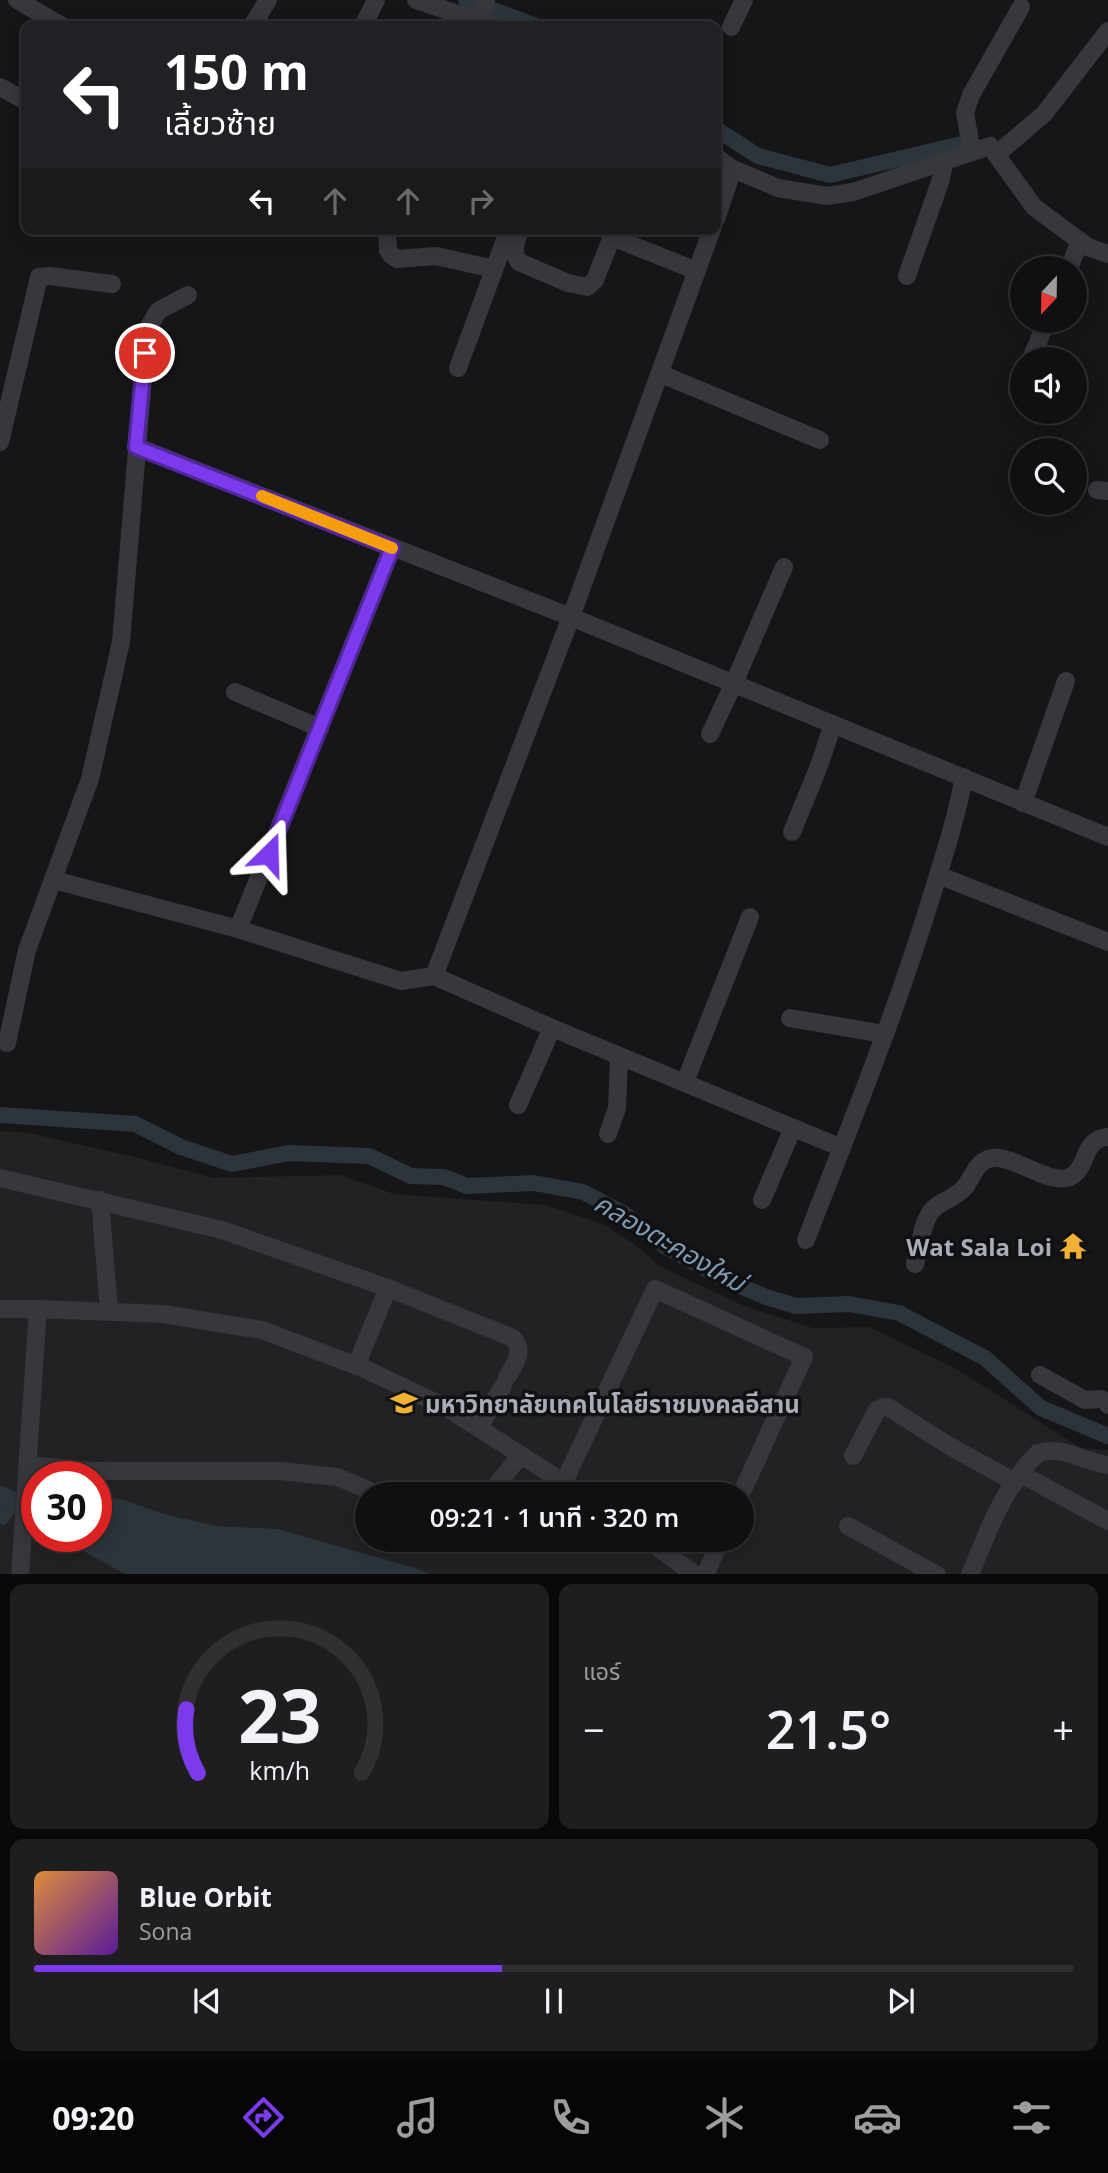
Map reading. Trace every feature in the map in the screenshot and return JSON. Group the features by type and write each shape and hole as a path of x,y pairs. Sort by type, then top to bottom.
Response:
{"street":[{"path":"17,0 53,21"},
{"path":"255,21 268,0"},
{"path":"366,21 376,0"},
{"path":"416,0 477,21"},
{"path":"486,0 486,21"},
{"path":"731,27 744,0"},
{"path":"972,152 965,113 971,95 1021,7"},
{"path":"721,161 733,169 778,188 827,196 853,192 972,152 1009,146 1044,114 1108,30"},
{"path":"0,87 21,98"},
{"path":"994,150 1034,207 1088,247 1108,254"},
{"path":"907,276 945,161"},
{"path":"721,204 733,169"},
{"path":"387,235 388,250 397,259 436,256 494,269"},
{"path":"458,368 507,235"},
{"path":"519,235 514,255 519,262 583,287 595,280 612,235"},
{"path":"617,235 697,271"},
{"path":"429,976 661,374 710,235"},
{"path":"1074,256 1080,241"},
{"path":"0,442 39,277 112,284"},
{"path":"7,1043 27,950 90,779 121,642 147,330 158,311 188,295"},
{"path":"661,374 820,440"},
{"path":"136,447 567,615 1108,837"},
{"path":"238,929 392,548"},
{"path":"709,734 784,567"},
{"path":"1023,803 1066,681"},
{"path":"235,692 320,728"},
{"path":"792,832 833,724"},
{"path":"806,1240 916,949 956,820 964,777"},
{"path":"938,874 1108,943"},
{"path":"54,880 238,929 401,981 429,976 842,1148"},
{"path":"685,1082 750,917"},
{"path":"790,1018 885,1034"},
{"path":"518,1105 552,1028"},
{"path":"608,1134 617,1108 619,1056"},
{"path":"762,1200 793,1128"},
{"path":"915,1264 926,1222 932,1211 962,1190 974,1171 986,1160 1000,1158 1043,1174 1065,1178 1076,1172 1094,1141 1108,1137"},
{"path":"0,1178 222,1230 388,1288 513,1338 519,1352 479,1428"},
{"path":"100,1200 109,1311"},
{"path":"356,1366 388,1288"},
{"path":"0,1309 163,1314 262,1331 356,1366 447,1408 564,1482 654,1289 804,1357 747,1482"},
{"path":"29,1461 38,1309"},
{"path":"1040,1375 1085,1400 1101,1399 1108,1405"},
{"path":"853,1456 877,1410 888,1407 946,1444 1108,1521"},
{"path":"970,1574 995,1516 1033,1457 1045,1450 1059,1451 1108,1465"},
{"path":"499,1482 521,1455"},
{"path":"112,1471 281,1471 337,1478 355,1485"},
{"path":"848,1525 937,1574"},
{"path":"20,1574 22,1552"},
{"path":"664,1552 696,1574"},
{"path":"705,1574 715,1552"}],"shaded area":[{"name":"มหาวิทยาลัยเทคโนโลยีราชมงคลอีสาน","path":"0,1131 29,1133 214,1178 340,1175 394,1194 545,1205 603,1224 634,1244 660,1266 744,1306 813,1328 869,1327 955,1368 1081,1448 1108,1450 1108,1574 0,1574"},
{"path":"0,1485 16,1492 15,1513 5,1525 0,1524"},
{"path":"112,1498 167,1515 217,1526 277,1529 430,1574 125,1574 85,1552 112,1552"}],"waterway":[{"path":"466,0 477,4"},
{"path":"491,9 523,21"},
{"path":"721,132 758,156 830,175 966,143"},
{"name":"คลองตะคองใหม่","path":"0,1115 135,1124 181,1147 232,1164 289,1153 369,1156 411,1176 444,1177 467,1186 534,1183 583,1192 623,1213 666,1247 724,1279 766,1297 796,1306 849,1304 899,1313 985,1358 1041,1408 1108,1436"}],"slow traffic":[{"path":"262,496 392,548"}],"place":[{"name":"Wat Sala Loi","path":"1073,1246"},
{"name":"มหาวิทยาลัยเทคโนโลยีราชมงคลอีสาน","path":"404,1403"}],"route":[{"path":"145,353 136,447 392,548 269,854"}]}
